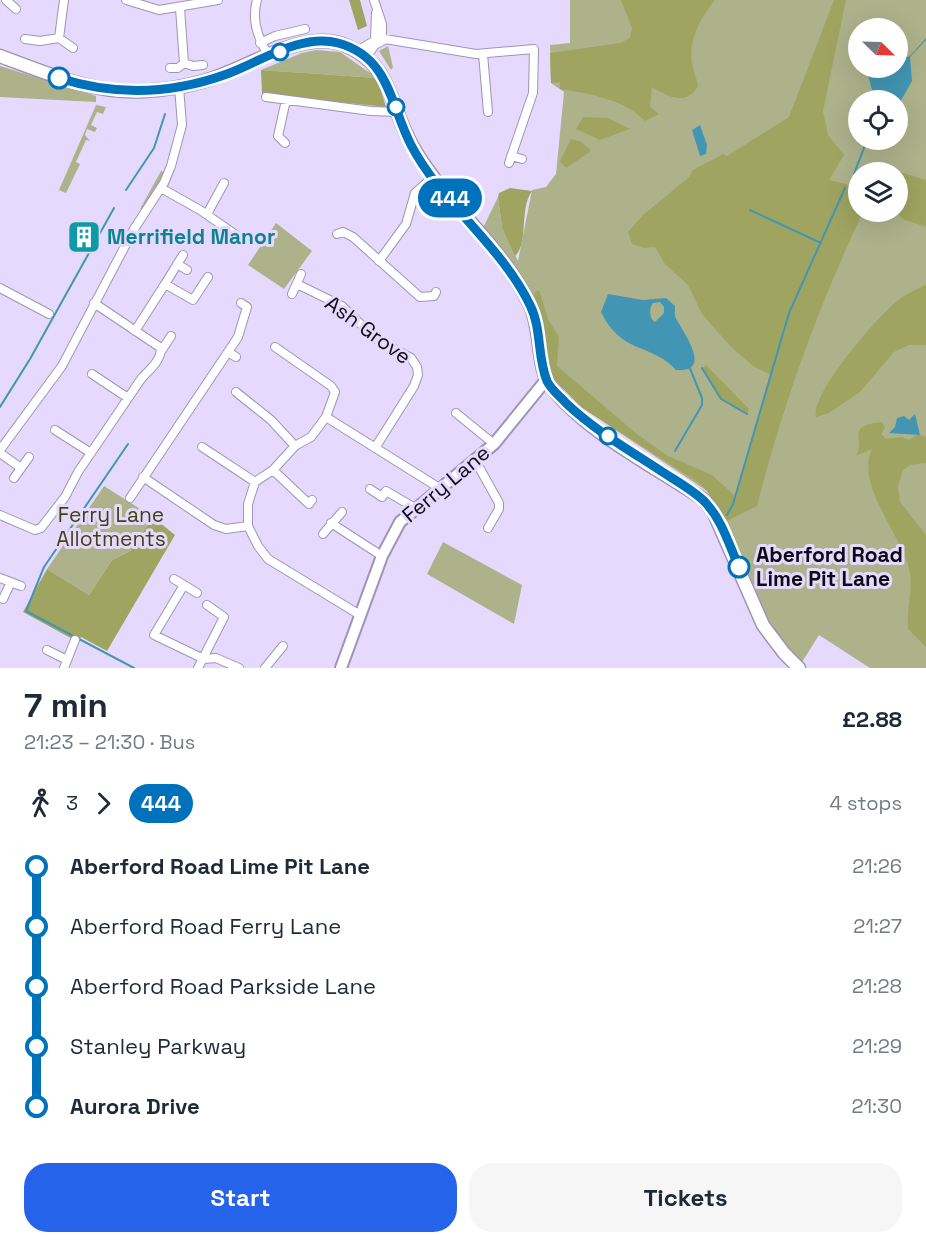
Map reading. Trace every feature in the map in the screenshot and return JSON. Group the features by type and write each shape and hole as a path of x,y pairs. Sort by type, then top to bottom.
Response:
{"main road":[{"path":"0,56 76,83 107,89 144,91 179,87 229,73 295,46 321,40 341,43 361,54 386,80 411,146 432,178 506,265 524,293 538,326 546,380 583,419 703,500 713,511 763,625 784,653 799,668"}],"street":[{"path":"6,0 16,9"},
{"path":"59,38 64,0"},
{"path":"126,0 152,9 180,8 218,0"},
{"path":"255,1 255,21 260,44 269,56"},
{"path":"374,1 382,24 382,39"},
{"path":"180,8 184,63"},
{"path":"260,44 275,36 305,29"},
{"path":"25,39 59,38 73,48"},
{"path":"361,54 382,39 454,52 483,54 534,49 533,93 510,160 522,159"},
{"path":"483,54 488,112"},
{"path":"184,63 193,66 203,65"},
{"path":"170,68 178,68 184,63"},
{"path":"21,468 0,451 62,366 94,303 161,188 171,166 181,133 183,108 179,87"},
{"path":"266,98 371,111 398,112"},
{"path":"285,143 278,136 286,100"},
{"path":"379,261 406,224 415,193 432,178"},
{"path":"207,214 223,183"},
{"path":"161,188 207,214 239,237"},
{"path":"341,231 353,237 406,282 420,297 436,297"},
{"path":"135,331 183,255"},
{"path":"177,264 187,270"},
{"path":"292,294 302,274"},
{"path":"165,284 193,300 208,277"},
{"name":"Ash Grove","path":"297,284 342,306 376,339 411,358 417,367 418,375 414,386 395,421 375,448"},
{"path":"0,288 49,314"},
{"path":"94,303 162,350"},
{"path":"130,498 238,337 247,304"},
{"path":"0,515 39,530 65,497 91,453 143,376 152,369 171,336"},
{"path":"281,348 331,386 335,392 326,417 311,437 296,446 273,470 255,482 248,504 248,526 258,546 268,559 360,615"},
{"path":"228,352 236,357"},
{"path":"92,374 128,398"},
{"name":"Ferry Lane","path":"341,668 382,556 400,522 494,444 546,380"},
{"path":"236,392 271,420 296,446"},
{"path":"453,412 494,444"},
{"path":"326,417 441,489"},
{"path":"55,430 91,453"},
{"path":"202,447 255,482"},
{"path":"14,478 29,457"},
{"path":"475,460 499,503 499,509 488,529"},
{"path":"273,470 309,504 312,500"},
{"path":"143,477 214,525 235,529 248,526"},
{"path":"370,489 382,497 386,491 415,508"},
{"path":"323,534 342,512"},
{"path":"332,523 382,556"},
{"path":"0,578 21,586"},
{"path":"174,579 197,593"},
{"path":"1,601 10,582"},
{"path":"184,585 154,635 204,659 216,658 239,668"},
{"path":"198,668 224,617 207,605"},
{"path":"47,650 66,664 75,640"},
{"path":"265,668 283,646"}],"green space":[{"path":"349,0 360,0 367,26 358,30"},
{"path":"570,0 926,0 926,668 870,668 819,635 802,662 782,642 770,625 727,521 707,491 581,407 549,374 536,302 482,230 498,197 502,228 518,261 532,190 546,187 556,174 564,92 551,83 550,45 570,43"},
{"path":"621,0 715,0 701,21 692,46 692,63 698,86 688,96 682,98 664,94 652,87 650,107 659,114 645,121 617,103 594,95 560,89 560,82 551,83 550,53 620,43 630,38 632,28"},
{"path":"834,0 846,0 823,111 828,135 844,155 829,180 848,185 848,222 859,222 803,356 778,430 757,506 727,521 699,483 581,407 549,374 540,313 534,293 539,290 548,319 559,337 557,366 637,434 668,456 712,475 735,496 771,375 753,366 731,347 702,314 688,285 665,264 655,247 644,248 632,244 628,232 643,215 689,177 693,170 723,154 727,156 789,117"},
{"path":"388,46 393,67 391,70 379,51"},
{"path":"316,50 340,52 377,78 261,70 302,53"},
{"path":"0,66 96,96 96,102 0,97"},
{"path":"261,70 377,78 386,107 262,94"},
{"path":"96,105 106,107 103,114 97,112 91,125 97,128 95,132 87,129 85,135 90,141 86,140 76,162 80,164 66,193 59,190"},
{"path":"583,117 608,118 630,129 600,140 576,129"},
{"path":"571,139 582,142 591,151 566,168 560,161"},
{"path":"161,171 165,172 144,208 140,209"},
{"path":"908,174 926,180 926,227 908,221"},
{"path":"510,188 532,191 526,207 522,243 515,256 502,228 498,197 499,193"},
{"path":"276,223 312,251 284,289 248,265"},
{"path":"926,285 926,345 909,345 894,352 860,392 829,413 816,417 817,405 824,391 862,338 897,301"},
{"path":"706,365 749,409 747,414 721,399 702,368"},
{"path":"882,422 885,428 881,434 886,439 902,437 909,440 918,434 926,437 926,463 910,465 903,470 898,486 900,502 926,535 926,647 908,629 911,584 909,569 874,494 869,478 868,463 872,449 856,456 859,444 858,434 863,426"},
{"name":"Ferry Lane Allotments","path":"104,486 153,517 130,551 112,560 89,595 47,569"},
{"path":"153,517 175,535 107,651 81,637 78,642 23,612 47,569 89,595 112,560 130,551"},
{"path":"443,542 522,585 514,624 427,574"}],"water":[{"path":"926,38 910,57 912,81 907,90 872,90 869,78 908,78 908,57"},
{"path":"700,125 707,145 706,154 700,156 692,130"},
{"path":"608,294 643,300 666,298 675,306 676,318 693,351 695,359 693,365 687,369 676,370 667,362 618,335 609,326 601,312","holes":["660,302 664,307 664,313 655,322 650,310 653,303"]},
{"path":"915,414 920,435 889,433 895,427 897,418 904,416 909,420"}],"waterway":[{"path":"126,190 154,148 165,114"},
{"path":"859,162 863,150"},
{"path":"727,515 733,504 789,313 845,188"},
{"path":"0,407 30,359 114,208"},
{"path":"750,210 821,243"},
{"path":"675,451 702,405 702,398 689,366"},
{"path":"702,368 721,399 747,414"},
{"path":"128,444 44,567 26,611 134,668"}],"bus line":[{"name":"444","path":"59,78 107,89 130,91 179,87 229,73 295,46 321,40 341,43 369,60 386,80 411,146 432,178 506,265 524,293 538,326 546,380 551,388 583,419 703,500 721,525 739,567"}],"place":[{"name":"Merrifield Manor","path":"84,237"},
{"name":"Aberford Road Lime Pit Lane","path":"739,567"}]}
